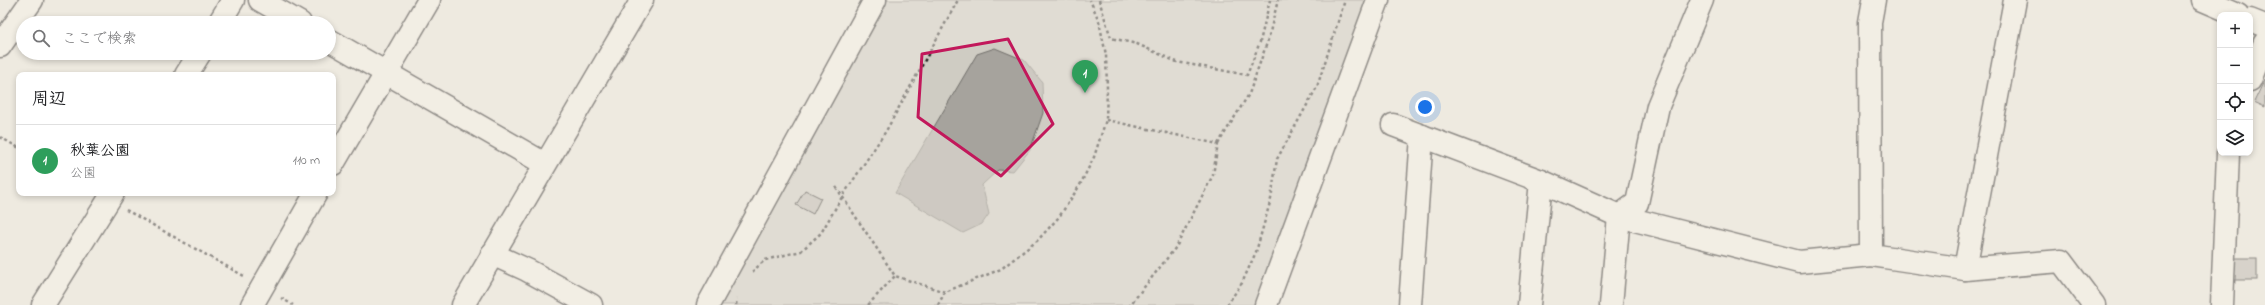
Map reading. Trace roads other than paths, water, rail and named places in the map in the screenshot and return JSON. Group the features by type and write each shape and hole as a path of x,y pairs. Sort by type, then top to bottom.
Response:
{"street":[{"path":"21,16 32,0"},
{"path":"223,16 233,0"},
{"path":"260,0 288,16"},
{"path":"336,159 429,0"},
{"path":"463,305 544,164 642,0"},
{"path":"708,305 874,0"},
{"path":"1266,305 1378,0"},
{"path":"1611,305 1619,216 1636,203 1658,106 1702,0"},
{"path":"1871,255 1870,22 1874,0"},
{"path":"1965,269 2015,0"},
{"path":"2213,2 2232,12"},
{"path":"2253,21 2265,26"},
{"path":"0,46 16,23"},
{"path":"2253,72 2265,42"},
{"path":"336,44 544,164"},
{"path":"188,72 196,60"},
{"path":"1393,125 1541,181 1619,216 1799,262 1871,255 1965,269 2061,261 2094,305"},
{"path":"1410,305 1422,136"},
{"path":"2222,305 2228,156"},
{"path":"1529,305 1541,181"},
{"path":"43,305 111,196"},
{"path":"252,305 314,196"},
{"path":"492,254 527,270 591,305"}],"place":[{"name":"秋葉公園","path":"1085,93"}]}
